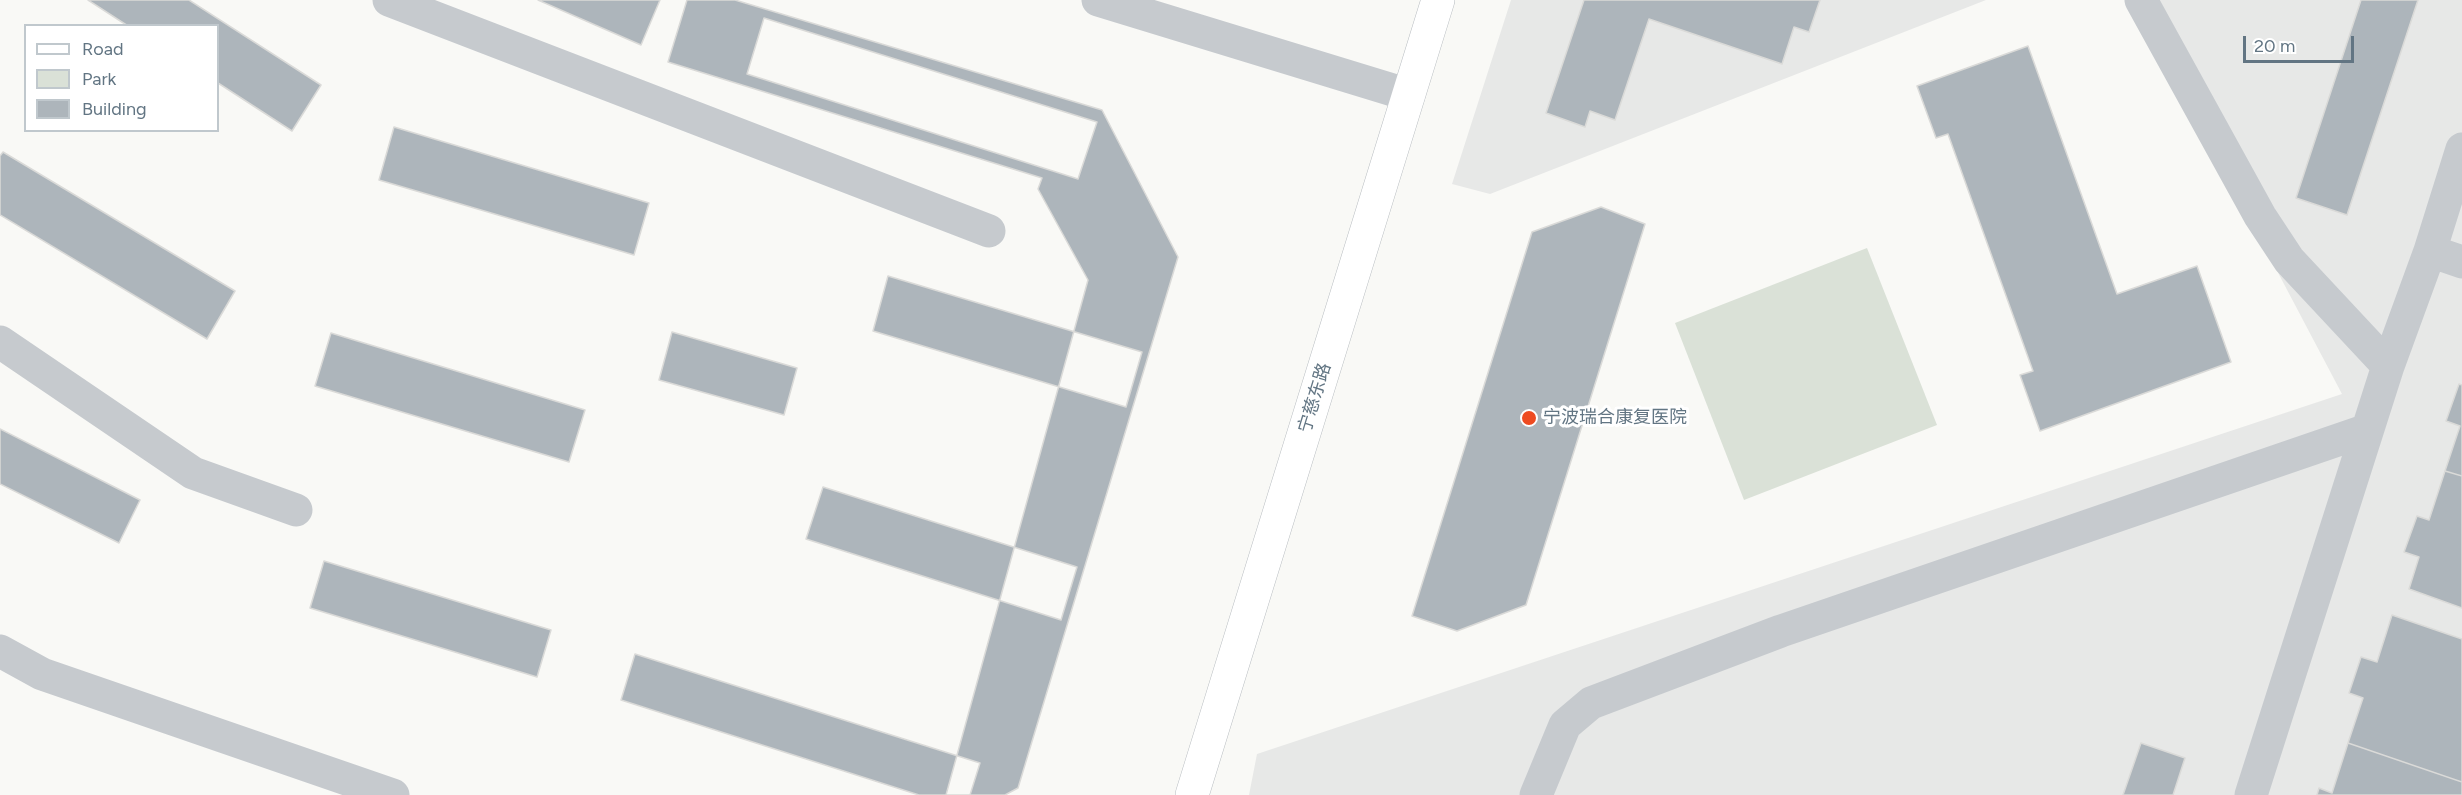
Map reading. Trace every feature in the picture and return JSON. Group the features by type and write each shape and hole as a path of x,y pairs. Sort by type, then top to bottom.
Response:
{"main road":[{"name":"宁慈东路","path":"1192,795 1438,0"}],"street":[{"path":"389,0 989,231"},
{"path":"1098,0 1409,95"},
{"path":"2141,0 2260,216 2289,260 2388,366"},
{"path":"2251,795 2367,430 2430,251 2462,149"},
{"path":"2430,251 2462,262"},
{"path":"0,342 193,472 296,510"},
{"path":"1536,795 1565,725 1591,703 1781,631 2367,430"},
{"path":"0,651 42,674 393,795"}],"shaded area":[{"path":"1511,0 1986,0 1490,194 1452,184"},
{"path":"2127,0 2462,0 2462,795 1249,795 1257,754 2342,394 2140,11"}],"green space":[{"path":"1867,248 1937,425 1744,500 1675,323"}],"building":[{"path":"88,0 189,0 321,85 292,131 219,84 219,24 125,24"},
{"path":"538,0 660,0 641,45"},
{"path":"687,0 735,0 1102,110 1178,257 1018,788 1005,795 946,795 1088,280 1038,189 1042,178 668,62"},
{"path":"1584,0 1820,0 1809,32 1794,27 1782,64 1649,19 1615,120 1590,111 1585,127 1546,113"},
{"path":"2361,0 2418,0 2347,215 2296,198"},
{"path":"764,18 1097,122 1078,179 747,74"},
{"path":"2028,46 2117,294 2197,266 2231,362 2040,431 2020,375 2033,371 1948,134 1936,138 1917,86"},
{"path":"394,127 649,203 634,255 379,180"},
{"path":"3,152 235,291 207,339 0,215 0,156"},
{"name":"宁波瑞合康复医院","path":"1601,207 1645,224 1526,605 1457,631 1412,616 1532,232"},
{"path":"888,276 1142,352 1126,407 873,331"},
{"path":"672,332 797,368 784,415 659,380"},
{"path":"331,333 585,410 569,462 315,386"},
{"path":"2459,384 2462,385 2462,476 2445,471 2460,426 2446,421"},
{"path":"0,429 140,500 119,543 0,484"},
{"path":"2445,471 2462,476 2462,608 2409,589 2419,557 2404,552 2417,516 2429,520"},
{"path":"823,487 1077,567 1061,620 806,539"},
{"path":"324,561 551,630 537,677 310,608"},
{"path":"2392,615 2462,639 2462,782 2348,743 2363,698 2349,693 2361,657 2377,662"},
{"path":"635,654 980,763 970,795 919,795 621,700"},
{"path":"2141,743 2185,758 2173,795 2123,795"},
{"path":"2348,743 2462,782 2462,795 2317,795 2319,788 2332,793"}],"place":[{"name":"宁波瑞合康复医院","path":"1529,418"}]}
